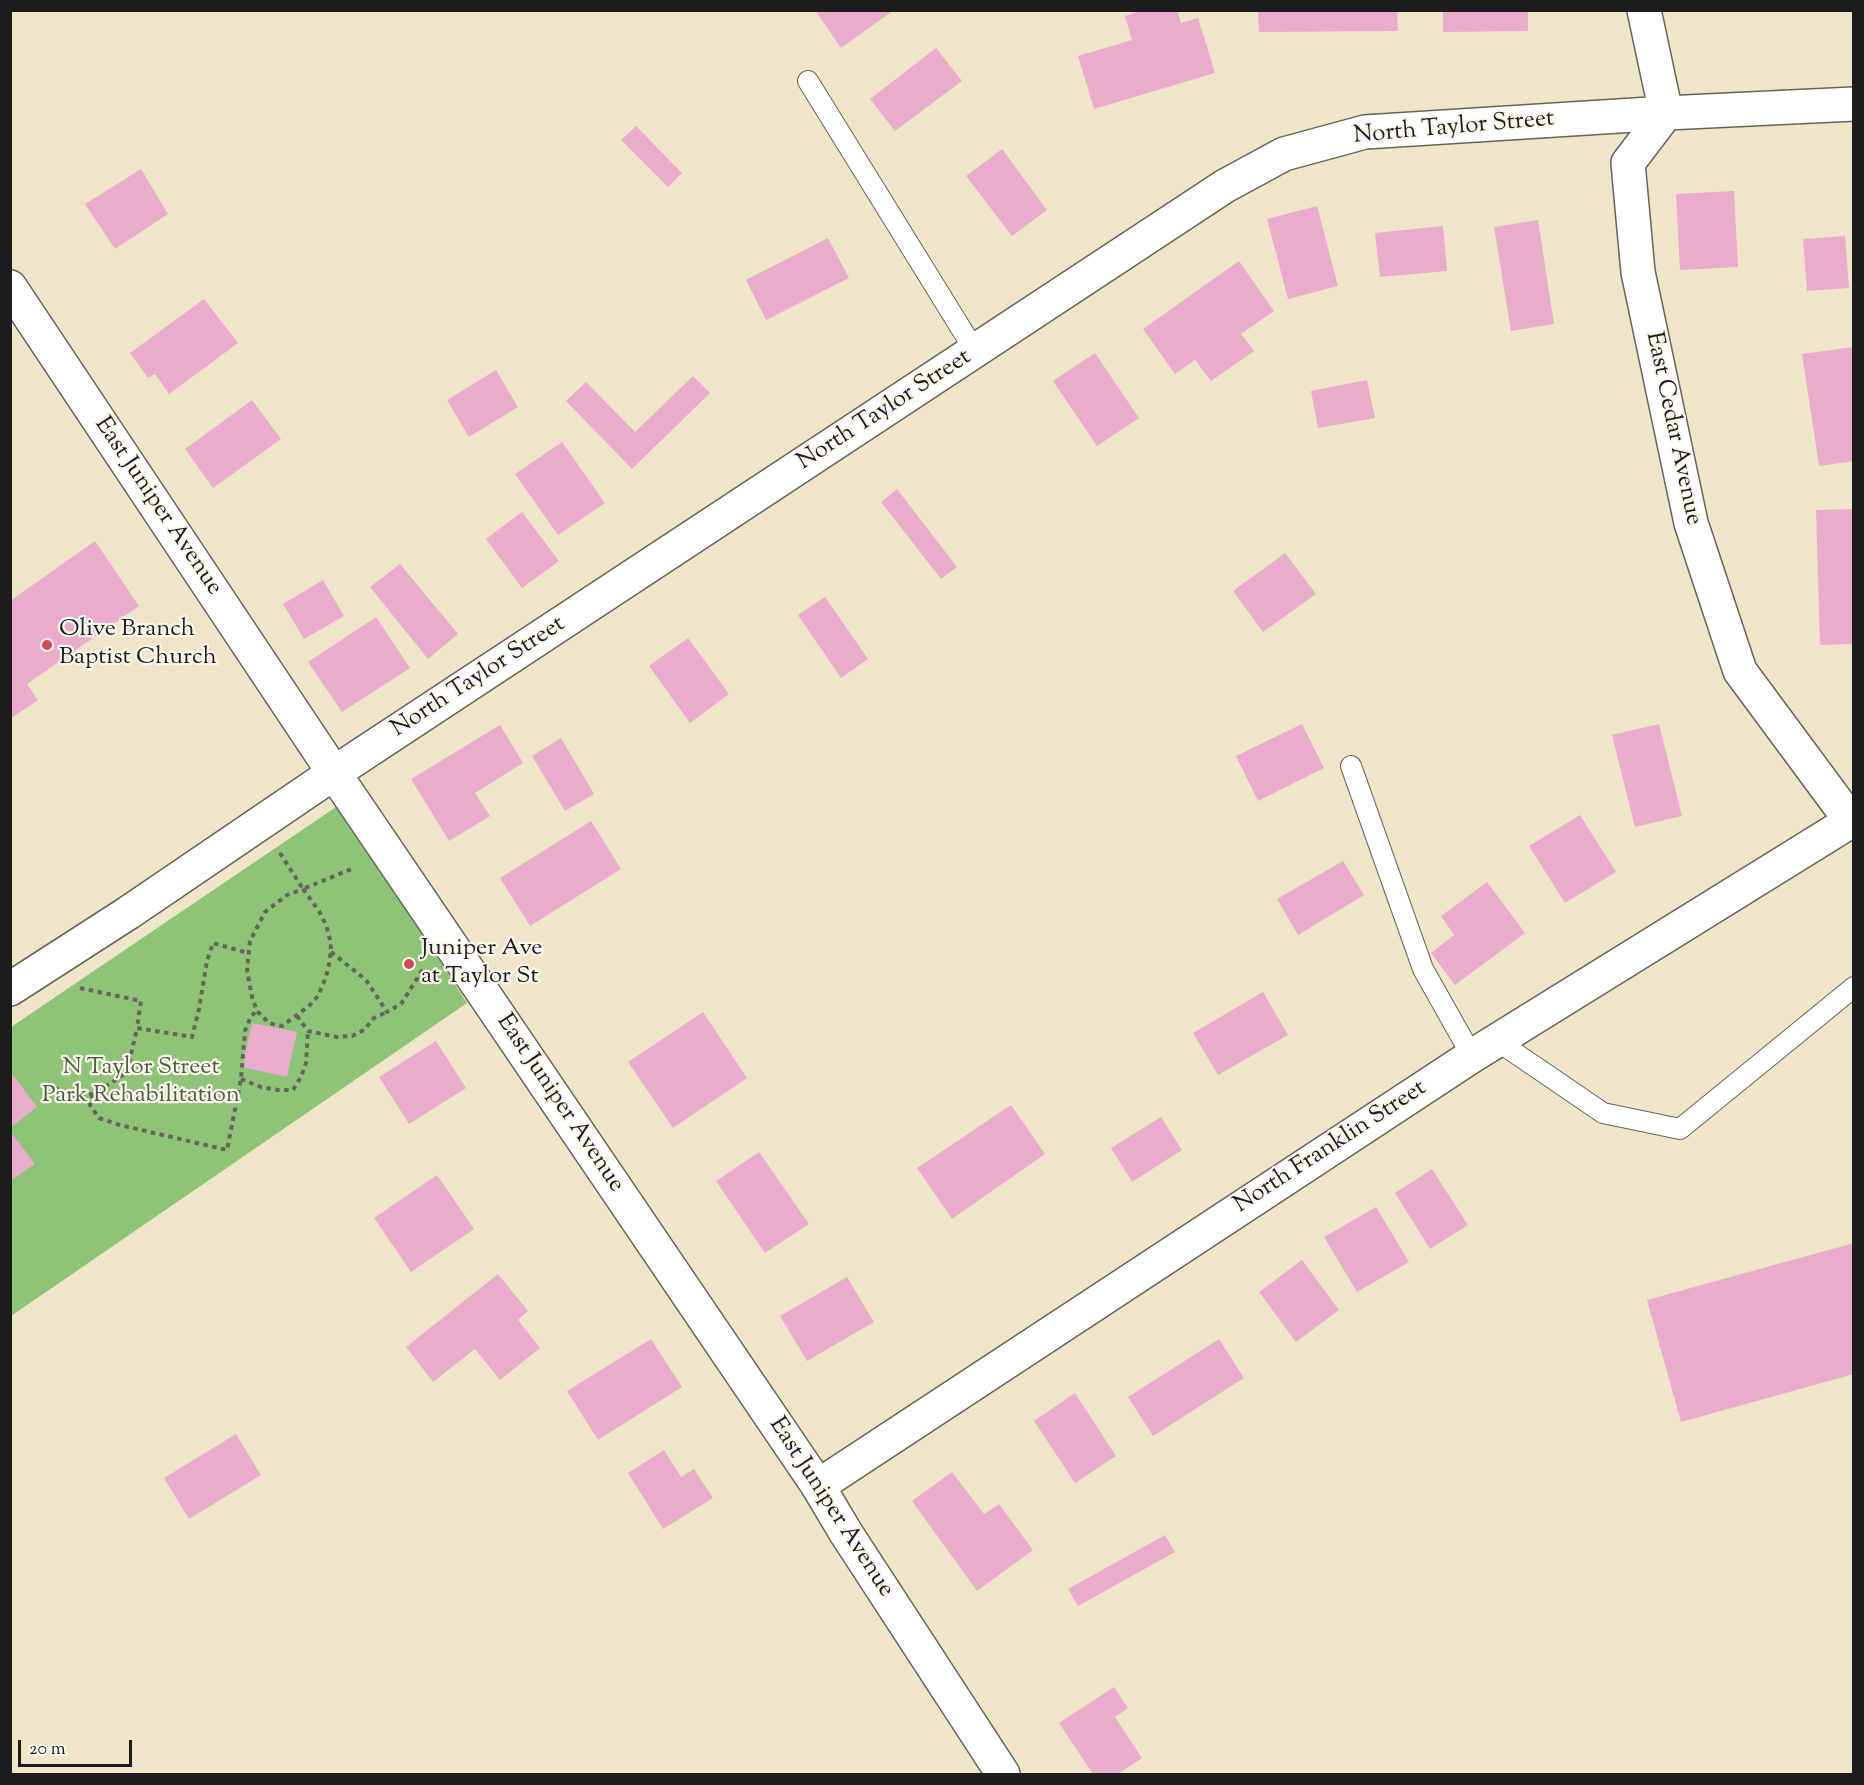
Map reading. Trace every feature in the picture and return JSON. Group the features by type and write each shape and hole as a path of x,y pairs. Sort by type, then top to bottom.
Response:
{"street":[{"path":"1644,10 1666,113"},
{"name":"North Taylor Street","path":"10,989 1225,186 1289,152 1365,132 1854,104"},
{"name":"East Cedar Avenue","path":"1666,113 1628,163 1638,272 1691,523 1740,671 1852,822"},
{"name":"East Juniper Avenue","path":"10,287 334,773 818,1486 846,1533 1004,1774"},
{"name":"North Franklin Street","path":"818,1486 1484,1048 1852,822"}],"lane":[{"path":"808,81 975,351"},
{"path":"1351,766 1423,969 1484,1048 1603,1113 1680,1129 1854,987"}],"path":[{"path":"276,846 303,889 319,911 331,943 326,977 318,996 297,1016 282,1026 269,1023 257,1011 249,983 250,941 265,912 287,895 303,889 360,865"},
{"path":"137,1028 192,1037 207,961 213,943 248,953"},
{"path":"330,952 366,980 387,1012"},
{"path":"308,1031 337,1037 352,1036 364,1030 374,1018 401,1004 428,961"},
{"path":"46,1086 77,1096 93,1094 127,1072 141,1001 79,988"},
{"path":"93,1094 90,1105 99,1118 227,1150 241,1079 245,1031 250,1016 257,1011"},
{"path":"241,1079 261,1087 293,1090 306,1063 308,1031 297,1016"}],"green space":[{"name":"N Taylor Street Park Rehabilitation","path":"339,805 467,1003 11,1316 11,1027"}],"building":[{"path":"821,10 894,10 841,48 817,13"},
{"path":"1143,10 1177,10 1181,23 1198,18 1215,73 1094,109 1078,56 1132,40 1125,16"},
{"path":"1258,10 1397,10 1398,31 1259,32"},
{"path":"1443,10 1528,10 1528,31 1443,32"},
{"path":"936,48 962,81 895,131 870,99"},
{"path":"636,126 682,173 668,187 621,140"},
{"path":"1002,149 1047,210 1012,236 966,176"},
{"path":"141,169 168,214 115,249 85,204"},
{"path":"1734,191 1738,267 1680,270 1676,194"},
{"path":"1317,206 1338,286 1288,299 1267,219"},
{"path":"1538,220 1554,324 1511,331 1494,227"},
{"path":"1443,226 1447,271 1380,277 1375,233"},
{"path":"1845,236 1849,288 1807,291 1803,239"},
{"path":"828,238 849,278 766,320 746,280"},
{"path":"1239,261 1274,311 1241,334 1254,351 1211,381 1195,360 1175,374 1143,329"},
{"path":"204,299 238,343 169,394 155,374 148,378 130,353"},
{"path":"1853,347 1854,461 1819,466 1802,354"},
{"path":"1095,353 1139,418 1097,446 1053,381"},
{"path":"496,370 518,407 469,437 447,400"},
{"path":"693,376 710,393 632,469 566,401 586,382 635,432"},
{"path":"1367,380 1375,418 1318,428 1311,391"},
{"path":"252,400 281,439 213,488 185,449"},
{"path":"562,442 605,503 558,535 515,474"},
{"path":"897,489 957,567 941,579 881,502"},
{"path":"1854,509 1854,644 1820,645 1816,510"},
{"path":"522,512 559,561 522,588 486,539"},
{"name":"Olive Branch Baptist Church","path":"95,541 139,606 27,684 38,700 10,719 10,601"},
{"path":"1285,553 1316,594 1263,632 1233,591"},
{"path":"400,564 458,634 428,659 370,587"},
{"path":"323,580 344,616 304,639 283,604"},
{"path":"825,597 868,659 841,678 798,615"},
{"path":"376,617 410,668 342,712 308,662"},
{"path":"688,638 729,694 690,723 649,666"},
{"path":"1302,724 1324,768 1258,801 1236,756"},
{"path":"1659,724 1682,816 1635,827 1612,735"},
{"path":"500,725 523,763 475,793 490,816 449,841 411,779"},
{"path":"561,738 594,794 565,811 532,756"},
{"path":"1580,815 1616,872 1565,903 1529,846"},
{"path":"591,821 621,869 530,926 500,878"},
{"path":"1343,861 1364,895 1298,935 1277,899"},
{"path":"1487,882 1525,933 1455,985 1431,953 1454,935 1441,916"},
{"path":"1263,992 1288,1035 1218,1075 1193,1033"},
{"path":"703,1012 747,1078 673,1128 628,1062"},
{"path":"252,1023 297,1032 287,1077 242,1067"},
{"path":"436,1041 466,1088 409,1124 379,1077"},
{"path":"10,1071 37,1107 10,1128"},
{"path":"1011,1105 1045,1154 952,1219 917,1168"},
{"path":"1161,1117 1182,1150 1132,1182 1111,1148"},
{"path":"10,1131 35,1164 10,1181"},
{"path":"759,1152 809,1224 765,1253 716,1181"},
{"path":"1432,1169 1468,1225 1430,1249 1395,1193"},
{"path":"437,1175 474,1229 411,1272 374,1218"},
{"path":"1376,1207 1409,1262 1357,1292 1324,1237"},
{"path":"1854,1243 1854,1374 1681,1422 1647,1300"},
{"path":"1302,1260 1339,1310 1296,1342 1259,1292"},
{"path":"498,1274 528,1311 518,1320 540,1348 500,1380 475,1349 433,1382 406,1347"},
{"path":"847,1277 874,1322 807,1361 780,1316"},
{"path":"651,1339 682,1387 598,1440 567,1391"},
{"path":"1219,1339 1244,1378 1153,1436 1128,1397"},
{"path":"1075,1393 1116,1456 1075,1483 1034,1421"},
{"path":"236,1434 261,1475 189,1519 164,1478"},
{"path":"664,1450 681,1477 694,1469 713,1498 663,1529 628,1473"},
{"path":"952,1472 984,1514 999,1504 1033,1550 977,1591 912,1501"},
{"path":"1165,1535 1175,1552 1078,1606 1068,1589"},
{"path":"1114,1687 1128,1708 1115,1717 1142,1758 1118,1774 1093,1774 1059,1723"}],"place":[{"name":"Olive Branch Baptist Church","path":"47,645"},
{"name":"Juniper Ave at Taylor St","path":"409,964"}]}
